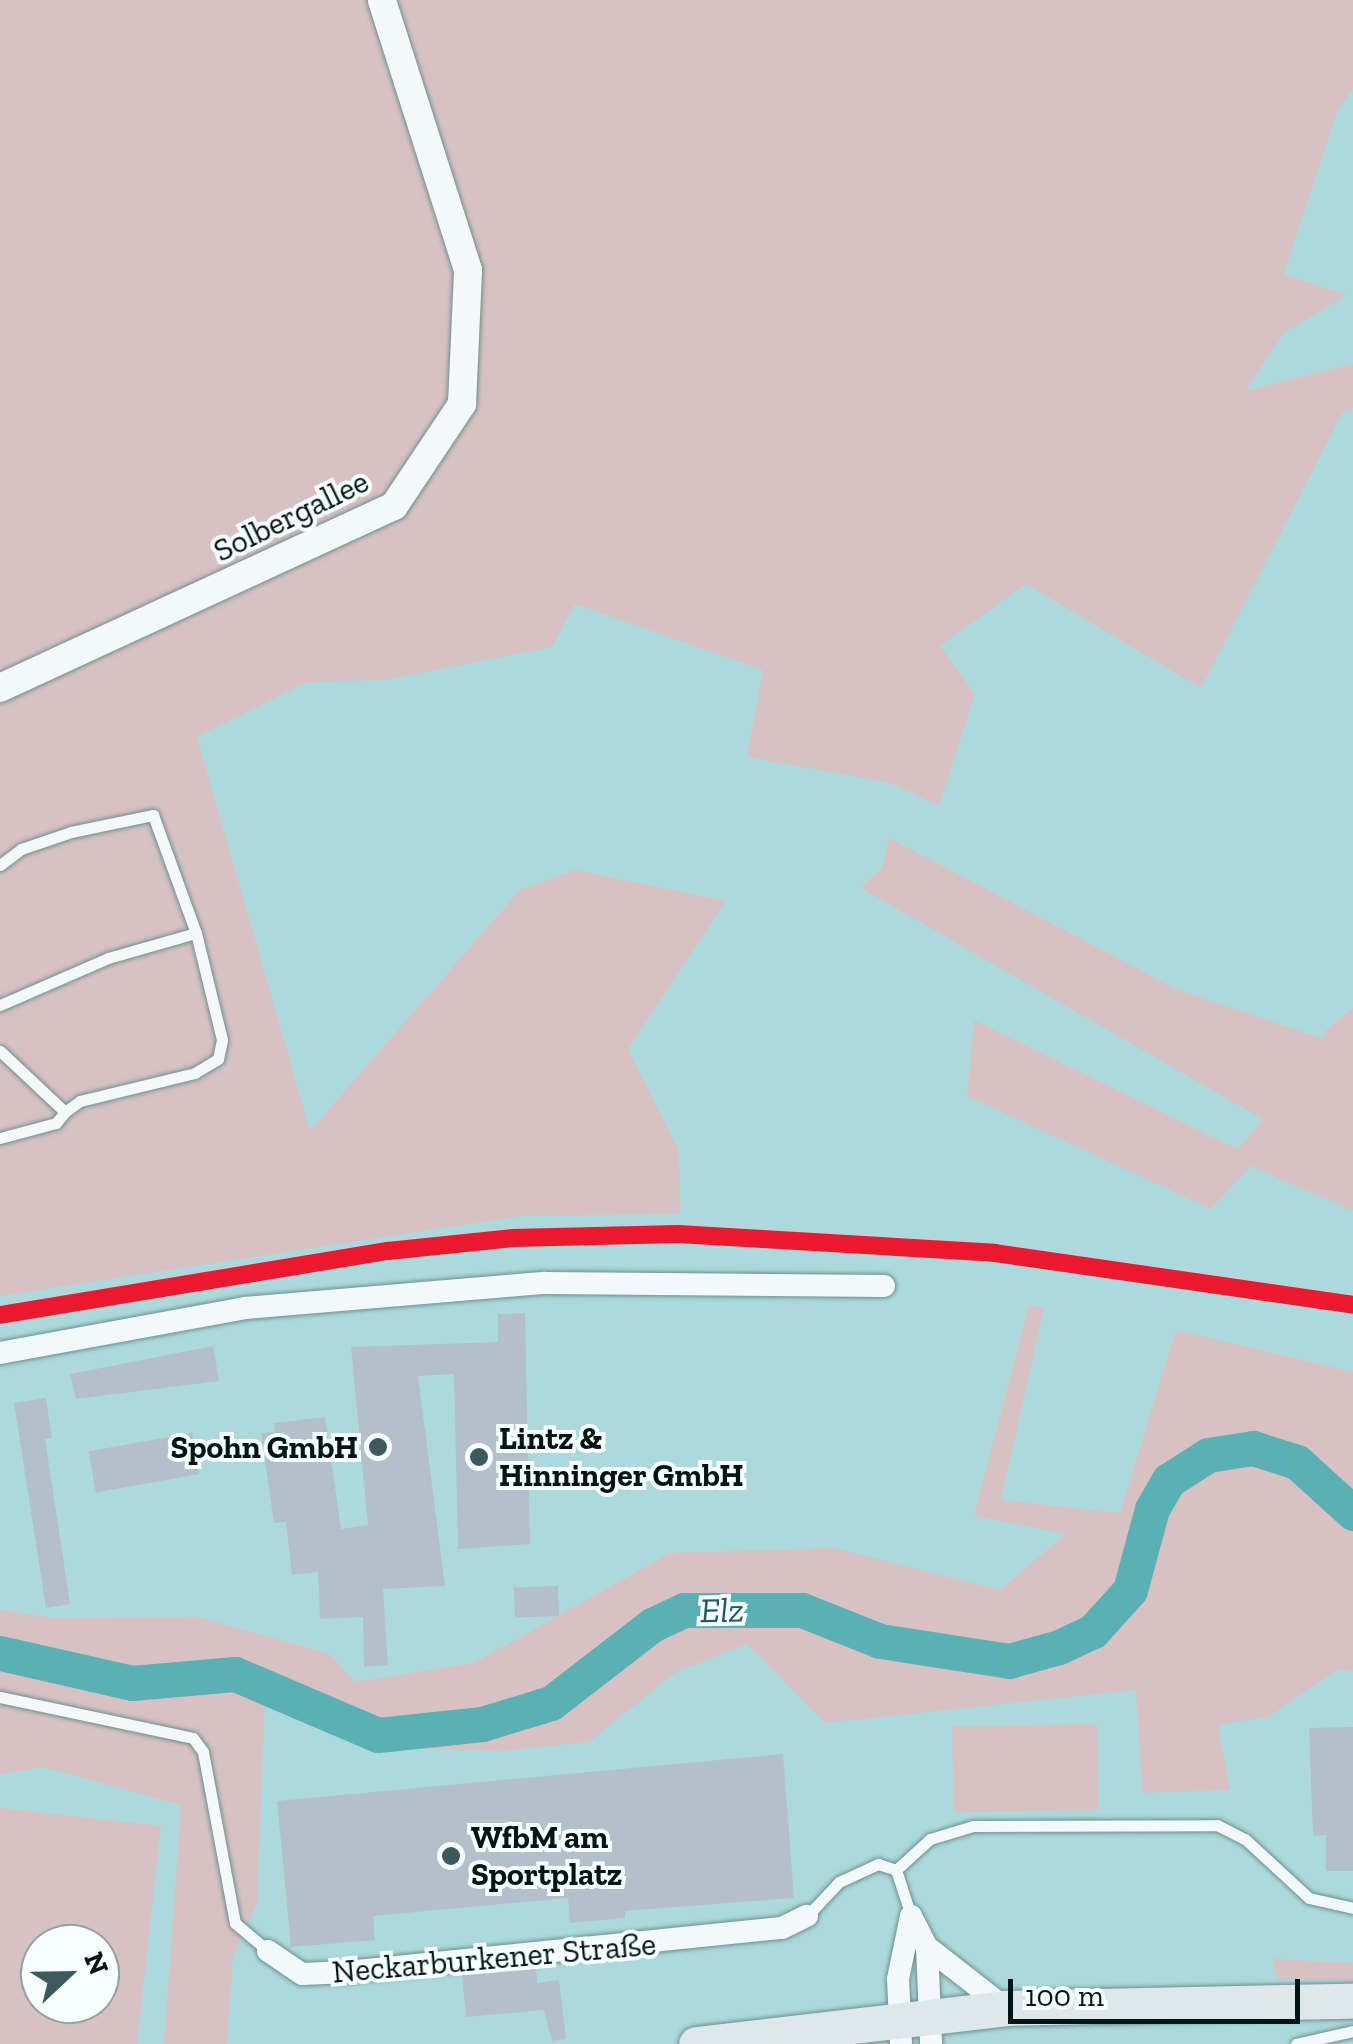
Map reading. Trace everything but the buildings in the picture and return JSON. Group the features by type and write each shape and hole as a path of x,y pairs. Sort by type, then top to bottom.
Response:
{"main road":[{"path":"696,2044 808,2026 915,2029 1005,2008 1353,2001"}],"street":[{"name":"Solbergallee","path":"0,688 394,506 462,404 468,270 382,0"},
{"path":"0,1353 246,1308 545,1283 884,1286"},
{"name":"Neckarburkener Straße","path":"268,1951 302,1974 346,1972 782,1928 807,1916"},
{"path":"911,1916 927,1947 1005,2008"},
{"path":"911,1916 902,1936 915,2029"},
{"path":"915,2029 927,1947"},
{"path":"808,2026 851,2044"}],"lane":[{"path":"0,865 21,849 71,832 153,815 196,933 222,1040 218,1058 195,1073 80,1102 56,1123 0,1138"},
{"path":"0,1005 108,958 196,933"},
{"path":"0,1051 65,1112"},
{"name":"Neckarburkener Straße","path":"0,1696 193,1738 203,1752 235,1923 268,1951"},
{"path":"911,1916 896,1870 930,1838 973,1826 1218,1825 1245,1839 1309,1898 1353,1908"},
{"name":"Neckarburkener Straße","path":"807,1916 860,1868 878,1864 896,1870"},
{"path":"1296,2044 1353,2030"}],"shaded area":[{"path":"0,0 1353,0 1353,88 1337,112 1284,274 1347,295 1284,333 1245,391 1353,364 1353,408 1343,412 1201,688 1026,584 940,646 975,694 939,806 891,783 747,757 763,670 575,604 552,647 386,680 308,682 197,737 310,1131 520,890 575,870 726,901 628,1049 679,1151 680,1214 522,1216 0,1296"},
{"path":"889,838 1178,990 1324,1039 1325,1031 1353,1008 1353,1211 1251,1166 1211,1209 967,1096 974,1020 1237,1149 1264,1120 861,888 882,868"},
{"path":"1029,1305 1044,1308 1001,1500 1120,1513 1176,1330 1353,1372 1353,1671 1337,1670 1268,1717 1218,1725 1230,1790 1142,1793 1136,1690 825,1723 747,1644 675,1673 589,1742 504,1751 361,1747 265,1698 257,1903 233,1956 227,2044 164,2044 181,1805 43,1767 0,1774 0,1610 53,1618 198,1617 330,1654 355,1682 474,1663 670,1553 834,1548 1000,1590 1066,1534 974,1516"},
{"path":"1097,1724 1099,1810 954,1813 952,1727"},
{"path":"0,1808 161,1826 137,2044 0,2044"},
{"path":"1272,1959 1353,1963 1353,1981 1277,1979"}],"waterway":[{"name":"Elz","path":"0,1653 132,1683 235,1674 378,1735 482,1724 551,1703 652,1625 684,1610 802,1610 880,1641 1009,1661 1059,1647 1093,1631 1130,1590 1152,1509 1169,1480 1208,1455 1253,1448 1297,1462 1353,1513"}],"transit line":[{"path":"0,1315 388,1251 513,1238 678,1234 994,1253 1353,1305"}],"place":[{"name":"Spohn GmbH","path":"378,1447"},
{"name":"Lintz & Hinninger GmbH","path":"479,1457"},
{"name":"WfbM am Sportplatz","path":"451,1856"}]}
